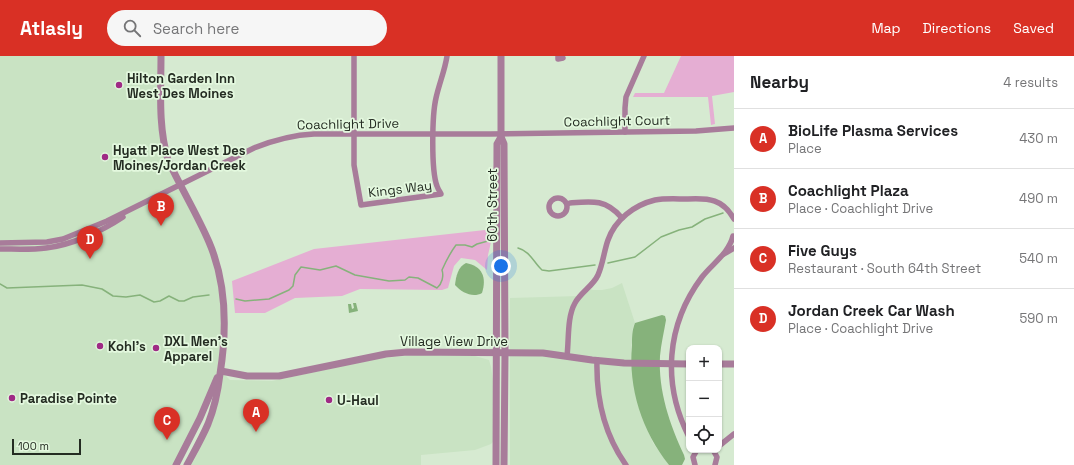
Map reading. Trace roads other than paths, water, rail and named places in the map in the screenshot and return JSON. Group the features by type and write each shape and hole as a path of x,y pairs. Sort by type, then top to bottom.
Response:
{"street":[{"path":"161,56 161,123 168,160 209,242 220,277 224,311 225,330 221,371 214,404 208,424 187,465"},
{"path":"354,56 354,134"},
{"path":"433,134 434,107 447,56"},
{"name":"60th Street","path":"501,56 501,135 504,144 504,465"},
{"path":"625,132 626,97 644,56"},
{"name":"Coachlight Court","path":"501,135 708,131 734,128"},
{"name":"Coachlight Drive","path":"0,243 47,242 63,240 108,221 254,148 275,140 302,134 501,135"},
{"name":"Kings Way","path":"354,134 354,165 361,205 441,194 437,187 435,178 433,134"},
{"name":"60th Street","path":"496,465 497,144 501,135"},
{"path":"567,356 572,308 579,296 596,280 601,268 608,240 615,226 622,218 637,207 655,200 695,199 719,202 727,208 734,219"},
{"path":"567,204 598,201 611,208 622,218"},
{"name":"Coachlight Drive","path":"0,249 46,248 63,245 110,225 140,205"},
{"path":"686,430 676,401 668,364 677,325 686,301 704,274 722,255 734,236"},
{"path":"722,255 734,248"},
{"name":"Village View Drive","path":"221,371 247,376 286,375 386,354 420,352 543,353 624,363 686,364"},
{"path":"597,360 597,389 603,418 612,442 626,465"},
{"path":"722,364 734,364"},
{"path":"176,465 200,418 221,371"},
{"path":"722,444 734,434"},
{"path":"695,453 693,457 695,465"},
{"path":"715,453 715,465"}],"waterway":[{"path":"608,263 635,257 661,237 692,227 705,219 723,213"},
{"path":"236,299 245,301 269,299 289,290 293,286 295,275 301,267 320,270 336,266 355,275 389,281 405,280 409,277 418,278 437,288 442,280 442,270 456,245 472,247 488,241"},
{"path":"518,248 529,254 542,270 549,271 595,265"},
{"path":"0,284 7,288 82,285 102,289 113,296 126,297 140,295 154,302 160,301 169,296 179,301 184,301 193,297 209,295"}],"place":[{"name":"Hilton Garden Inn West Des Moines","path":"119,85"},
{"name":"Hyatt Place West Des Moines/Jordan Creek","path":"105,157"},
{"name":"Coachlight Plaza","path":"161,226"},
{"name":"Jordan Creek Car Wash","path":"90,259"},
{"name":"Kohl's","path":"100,346"},
{"name":"DXL Men's Apparel","path":"156,348"},
{"name":"Paradise Pointe","path":"12,398"},
{"name":"U-Haul","path":"329,400"},
{"name":"BioLife Plasma Services","path":"256,432"},
{"name":"Five Guys","path":"167,440"}]}
